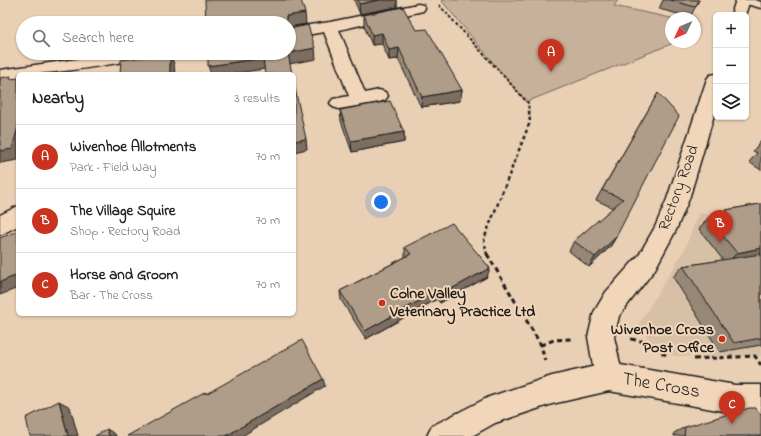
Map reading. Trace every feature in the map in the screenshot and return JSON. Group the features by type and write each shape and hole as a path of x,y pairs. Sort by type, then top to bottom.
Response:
{"street":[{"path":"739,12 743,0"},
{"path":"296,31 330,26 418,8"},
{"path":"330,26 359,99"},
{"path":"40,72 94,68 122,60"},
{"path":"0,75 16,74"},
{"name":"Rectory Road","path":"609,377 600,337 607,312 615,300 647,262 665,230 678,199 714,84"},
{"path":"338,103 379,96"},
{"path":"0,226 16,216"},
{"path":"442,436 489,411 552,390 609,377"},
{"name":"The Cross","path":"609,377 735,399 761,399"}],"lane":[{"path":"743,0 761,5"}],"path":[{"path":"437,2 528,104 530,122 484,240 487,256 541,345 552,390"},
{"path":"600,337 635,339 646,342 660,352 673,357"},
{"path":"687,360 755,356 761,365"}],"shaded area":[{"path":"441,0 618,0 614,6 665,17 665,46 526,102"},
{"path":"699,213 717,216 761,270 761,356 674,356 651,342 639,324 684,250"}],"building":[{"path":"205,0 301,0 305,13 286,16 206,16"},
{"path":"358,0 379,0 359,4"},
{"path":"670,0 699,0 695,7"},
{"path":"403,7 416,30 427,29 462,90 422,97 399,48 389,50 382,33 372,35 364,15"},
{"path":"308,25 315,48 296,52 296,28"},
{"path":"121,60 170,60 170,72 120,72"},
{"path":"208,60 249,60 208,66"},
{"path":"263,60 289,60 292,72 265,72"},
{"path":"11,76 10,79 16,78 16,134 12,149 0,151 0,78"},
{"path":"296,93 306,139 296,141"},
{"path":"658,93 679,116 616,237 595,257 574,241 623,199 602,190"},
{"path":"390,101 404,132 351,141 340,110"},
{"path":"761,204 761,248 737,253 708,218 729,213 726,210"},
{"path":"452,223 490,268 442,294 439,290 365,331 340,291 411,254 405,247"},
{"path":"16,232 16,279 15,276 0,282 0,238"},
{"path":"761,254 761,338 734,343 683,266"},
{"path":"302,340 323,379 226,436 127,436 206,392 206,394"},
{"path":"59,401 68,436 30,436 26,418"},
{"path":"749,408 756,408 761,415 761,436 684,436 685,427"},
{"path":"107,429 109,436 95,436"}],"place":[{"name":"Wivenhoe Allotments","path":"551,72"},
{"name":"The Village Squire","path":"720,243"},
{"name":"Colne Valley Veterinary Practice Ltd","path":"382,303"},
{"name":"Wivenhoe Cross Post Office","path":"722,339"},
{"name":"Horse and Groom","path":"732,424"}]}
